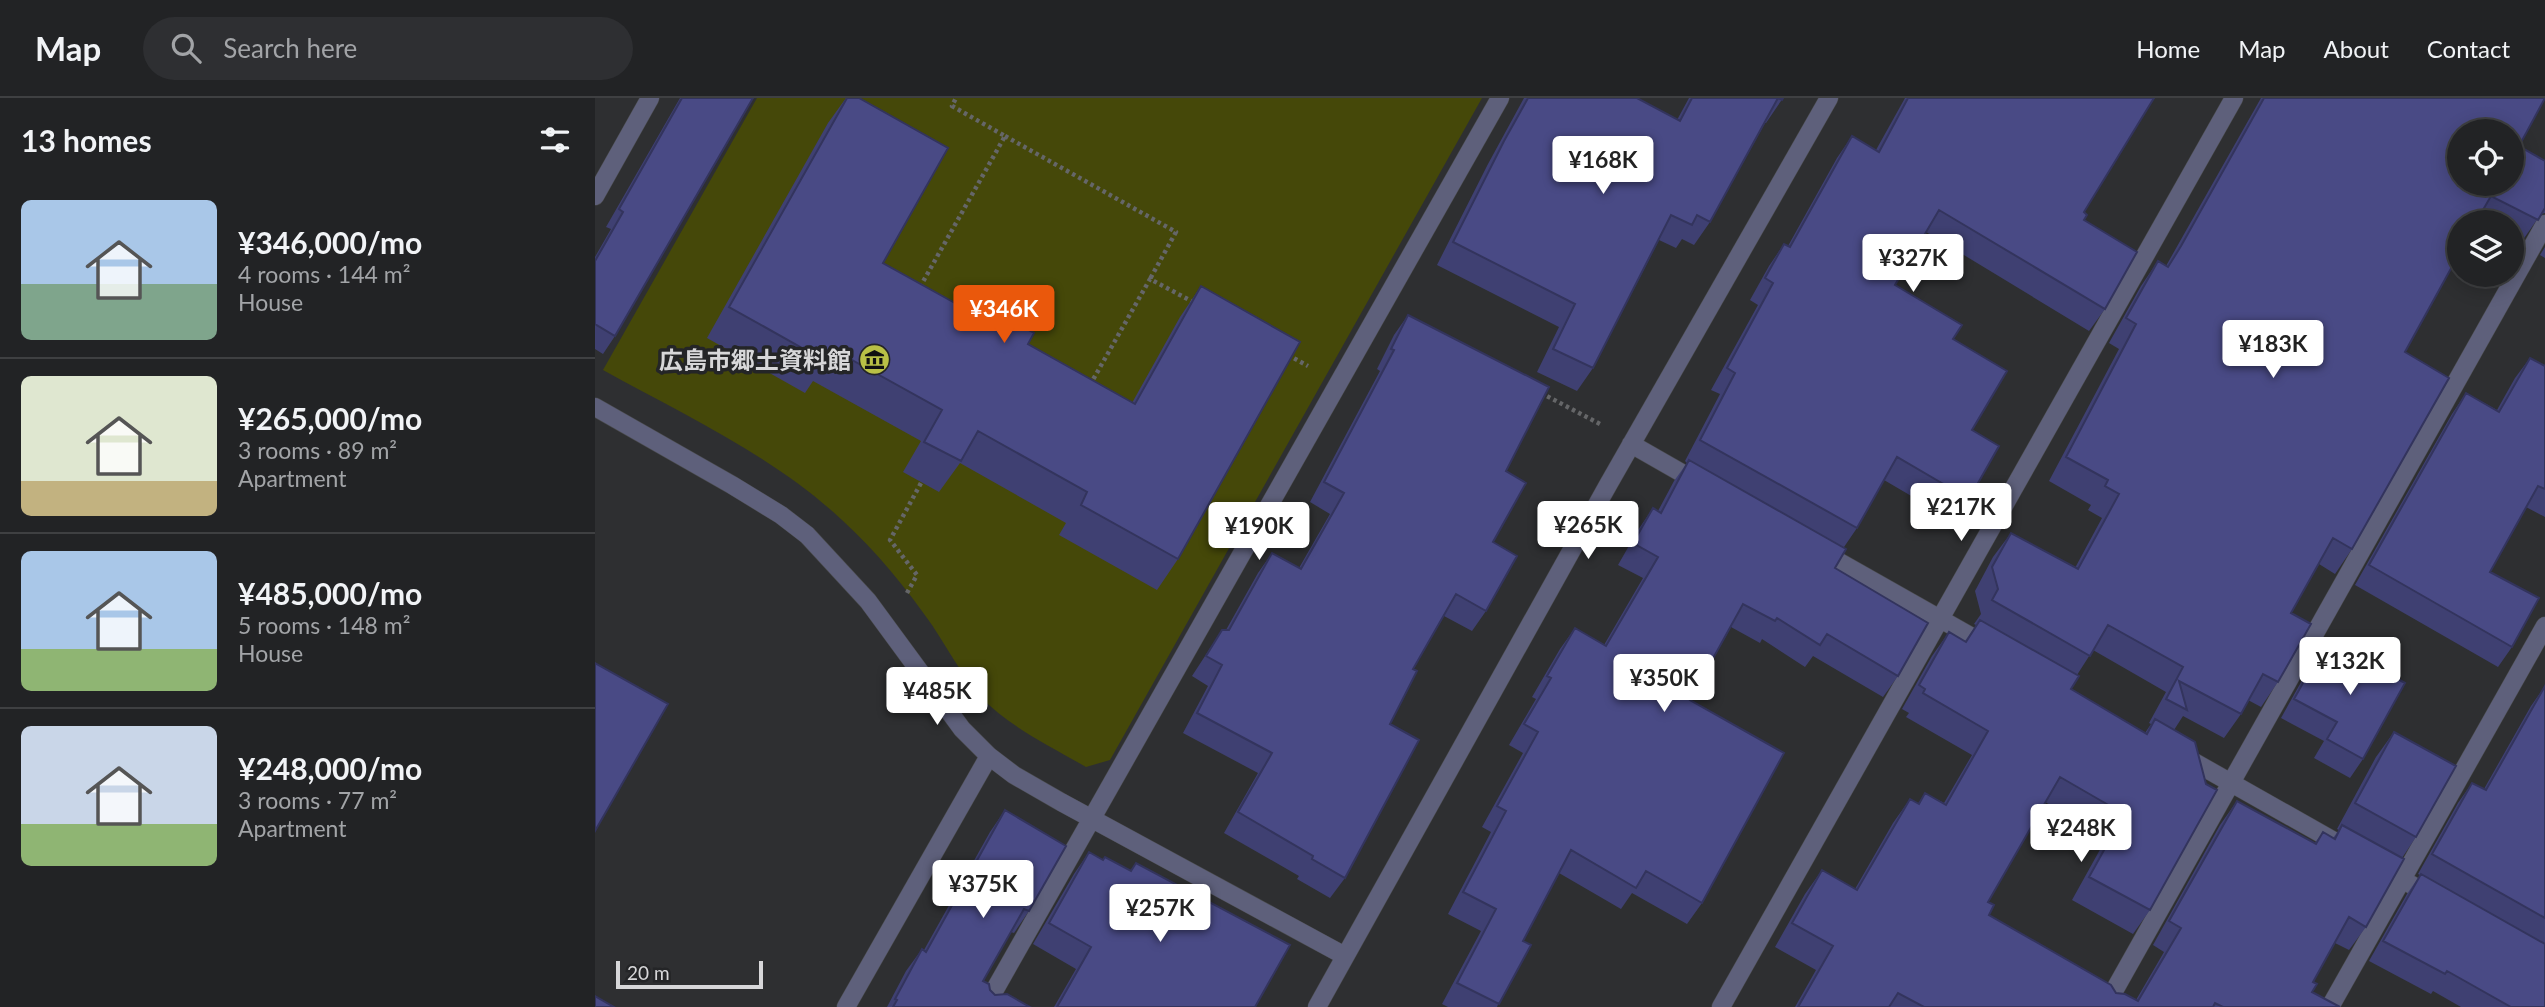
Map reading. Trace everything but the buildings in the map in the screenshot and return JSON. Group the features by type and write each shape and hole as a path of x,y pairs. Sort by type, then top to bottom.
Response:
{"street":[{"path":"595,196 650,98"},
{"path":"985,1007 1500,98"},
{"path":"1317,1007 1631,444 1829,98"},
{"path":"1721,1007 2234,98"},
{"path":"2105,1007 2545,224"},
{"path":"595,407 732,485 781,515 807,535 867,601 963,729 989,756 1014,775 1345,956"},
{"path":"1631,444 1714,491"},
{"path":"1809,545 2000,653"},
{"path":"2330,1007 2545,626"},
{"path":"2170,748 2450,906"},
{"path":"846,1007 989,756"}],"path":[{"path":"956,98 952,106 1176,232 1085,394"},
{"path":"914,298 1005,136"},
{"path":"1150,279 1196,304"},
{"path":"1277,349 1312,369"},
{"path":"1540,393 1602,425"},
{"path":"907,593 917,575 890,540 921,483"}],"shaded area":[{"path":"757,98 1482,98 1110,760 1086,767 1030,735 991,707 973,688 932,625 890,570 855,532 816,497 758,456 603,370"}],"place":[{"name":"広島市郷土資料館","path":"874,359"}]}
